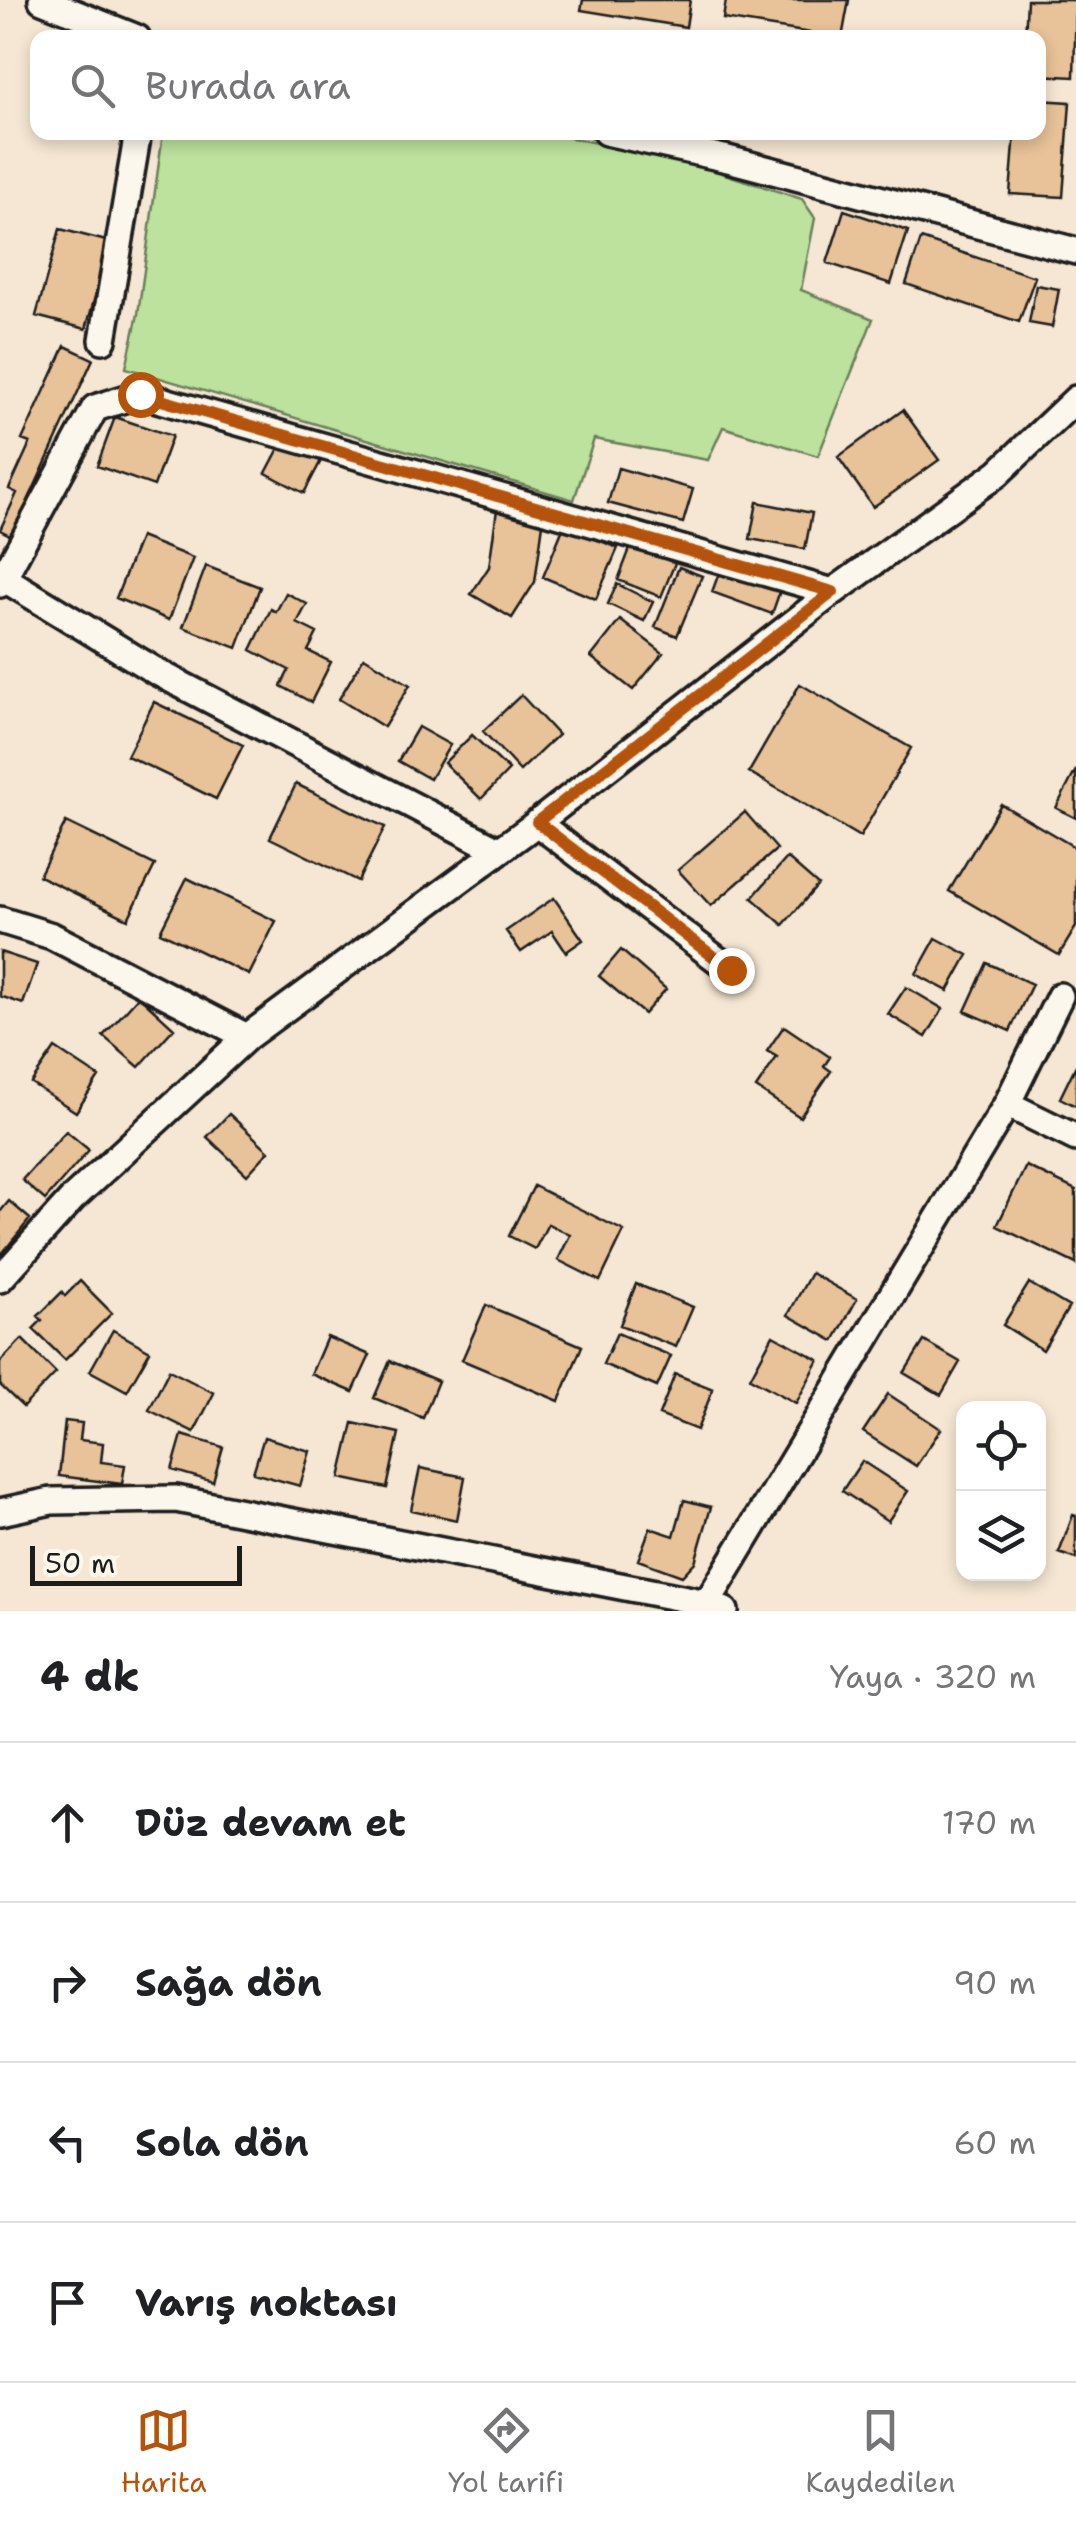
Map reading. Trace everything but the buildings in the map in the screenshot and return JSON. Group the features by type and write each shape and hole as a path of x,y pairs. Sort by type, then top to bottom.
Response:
{"street":[{"path":"42,0 117,30"},
{"path":"103,340 137,140"},
{"path":"642,140 1076,251 1076,243"},
{"path":"498,850 158,672 1,579 95,408 140,394 833,592"},
{"path":"0,1279 74,1198 247,1038 537,822 833,592 998,472 1076,400"},
{"path":"537,822 731,970"},
{"path":"0,920 52,936 247,1038"},
{"path":"0,1512 51,1501 176,1498 716,1607 1007,1104 1060,996"},
{"path":"1007,1104 1076,1138"}],"green space":[{"path":"162,140 582,140 684,161 802,199 815,218 801,290 873,319 818,456 723,427 708,460 594,439 574,500 126,368 138,314"}],"route":[{"path":"140,394 833,592 537,822 731,970"}]}
